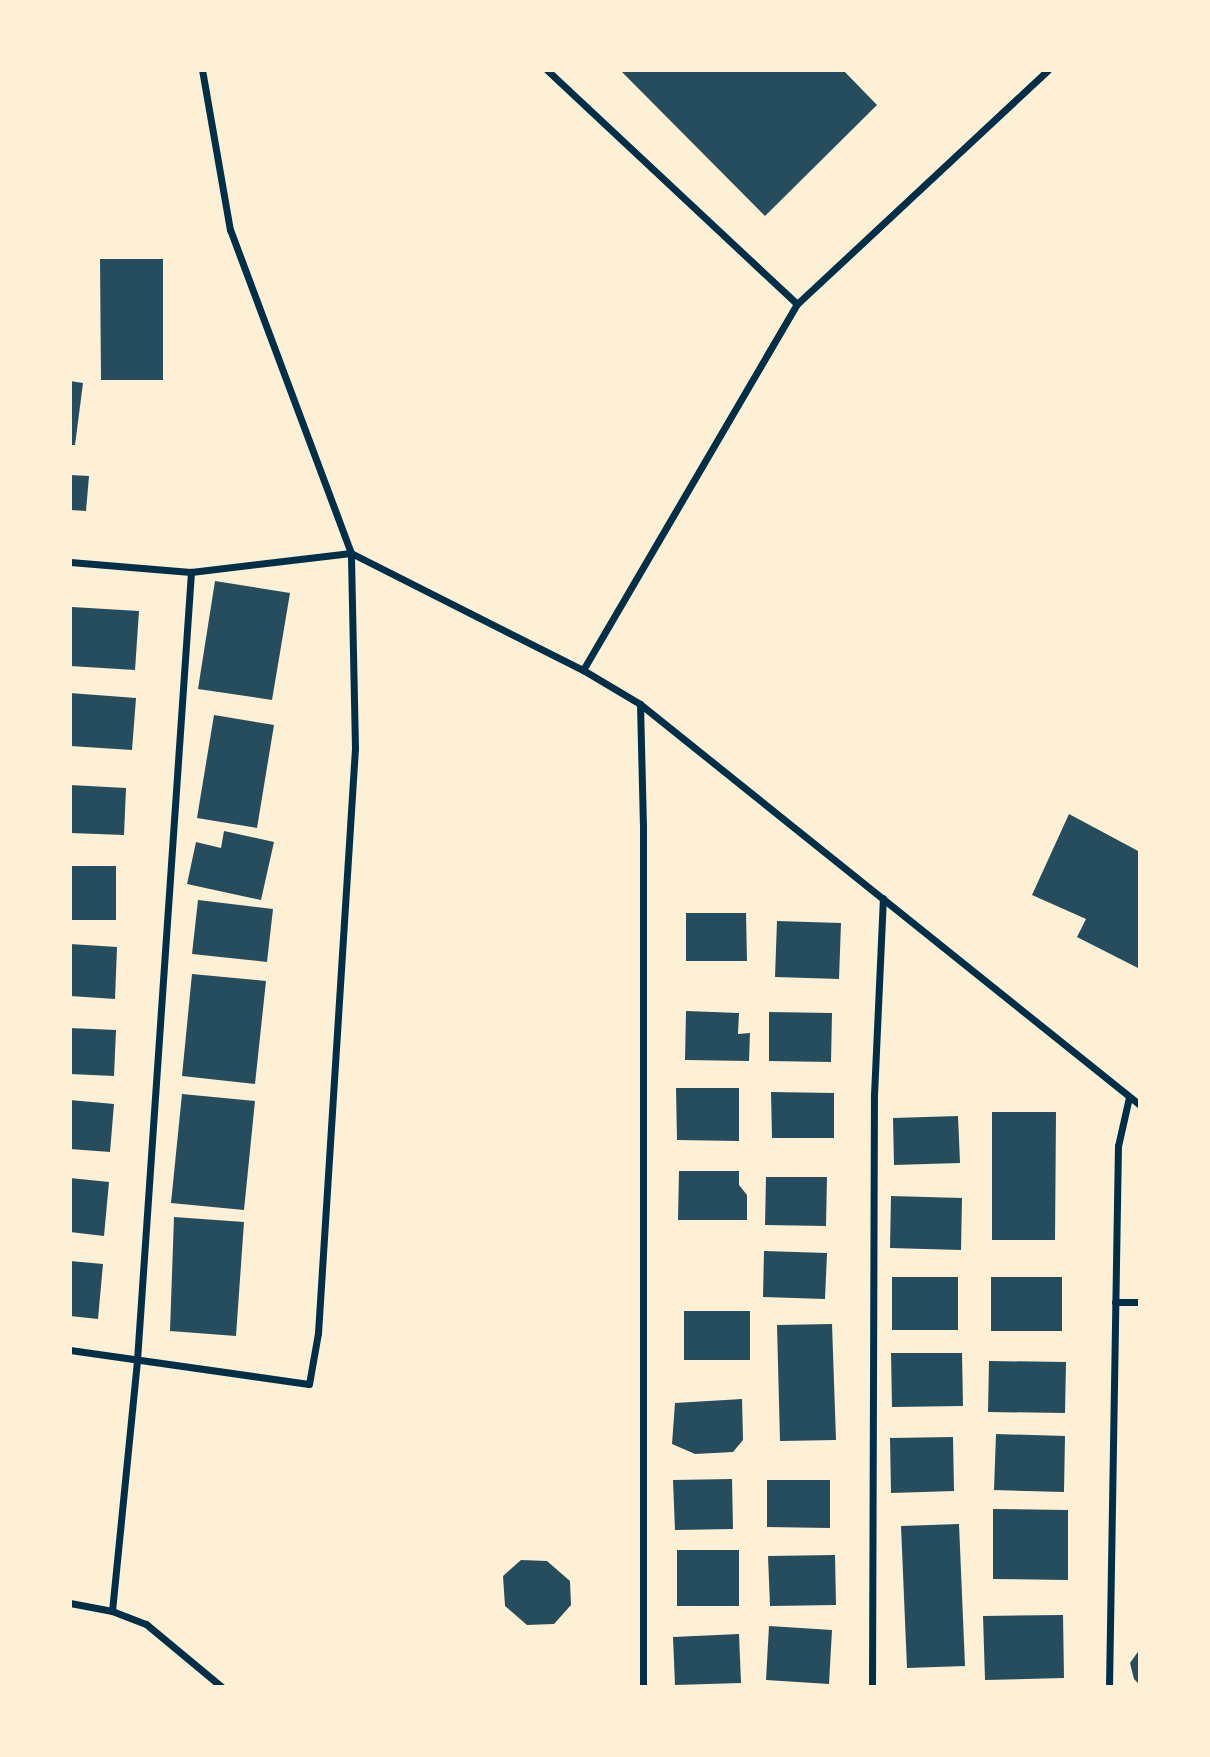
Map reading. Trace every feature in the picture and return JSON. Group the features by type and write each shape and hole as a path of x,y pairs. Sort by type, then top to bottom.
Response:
{"street":[{"path":"70,1350 309,1384 318,1333 355,748 351,553 230,230 202,70"},
{"path":"547,70 797,304"},
{"path":"583,670 797,304 1048,70"},
{"path":"70,562 191,572 351,553 583,670 640,704 1140,1105"},
{"path":"112,1611 137,1360 191,572"},
{"path":"640,704 643,824 643,1687"},
{"path":"872,1687 874,1095 883,898"},
{"path":"1109,1687 1118,1146 1129,1097"},
{"path":"1115,1302 1140,1302"},
{"path":"70,1603 112,1611 146,1624 222,1687"}],"building":[{"path":"620,70 843,70 877,105 765,216"},
{"path":"100,259 163,259 163,380 101,380"},
{"path":"70,381 83,383 75,445 70,445"},
{"path":"70,475 89,476 86,511 70,510"},
{"path":"215,581 290,593 272,700 198,689"},
{"path":"72,607 139,611 135,670 70,666"},
{"path":"70,693 136,698 132,750 70,746"},
{"path":"214,715 274,725 257,828 197,818"},
{"path":"70,785 126,788 124,835 70,833"},
{"path":"1069,814 1140,852 1140,969 1077,937 1086,919 1032,895"},
{"path":"224,831 274,842 261,900 187,884 196,842 221,848"},
{"path":"70,866 116,866 116,920 70,920"},
{"path":"198,900 273,909 267,962 192,954"},
{"path":"686,913 746,913 747,961 686,961"},
{"path":"777,921 841,923 839,979 775,977"},
{"path":"70,944 117,947 115,999 70,996"},
{"path":"192,974 266,981 255,1084 182,1076"},
{"path":"686,1011 739,1013 738,1034 750,1033 749,1061 685,1060"},
{"path":"769,1012 832,1013 831,1062 769,1061"},
{"path":"70,1028 116,1030 114,1076 70,1074"},
{"path":"676,1088 739,1088 739,1141 677,1140"},
{"path":"771,1092 834,1093 834,1138 772,1138"},
{"path":"182,1094 255,1101 244,1210 171,1203"},
{"path":"70,1100 114,1104 110,1152 70,1149"},
{"path":"992,1112 1056,1112 1055,1240 992,1240"},
{"path":"958,1116 960,1163 894,1165 893,1118"},
{"path":"679,1171 739,1171 739,1185 747,1195 747,1220 678,1220"},
{"path":"766,1177 827,1177 826,1226 765,1225"},
{"path":"70,1178 109,1182 104,1236 70,1232"},
{"path":"891,1196 962,1198 961,1250 890,1248"},
{"path":"174,1217 244,1222 236,1336 170,1331"},
{"path":"764,1251 827,1253 825,1299 763,1297"},
{"path":"70,1261 103,1264 98,1319 70,1316"},
{"path":"892,1277 958,1277 958,1330 892,1330"},
{"path":"991,1277 1062,1277 1062,1331 991,1331"},
{"path":"684,1311 750,1311 750,1360 684,1360"},
{"path":"832,1324 836,1440 780,1441 777,1325"},
{"path":"891,1353 962,1353 963,1406 892,1407"},
{"path":"989,1361 1066,1362 1065,1413 988,1412"},
{"path":"742,1399 743,1440 733,1452 695,1454 672,1444 675,1403"},
{"path":"996,1434 1065,1436 1064,1492 994,1490"},
{"path":"953,1437 954,1491 891,1493 890,1438"},
{"path":"732,1479 733,1529 675,1530 673,1480"},
{"path":"767,1480 830,1480 830,1528 767,1527"},
{"path":"993,1509 1068,1510 1068,1580 993,1579"},
{"path":"959,1524 965,1666 907,1668 901,1526"},
{"path":"677,1550 739,1550 739,1606 677,1606"},
{"path":"835,1555 836,1605 770,1606 768,1556"},
{"path":"521,1560 547,1561 570,1581 571,1605 554,1624 527,1625 505,1606 503,1576"},
{"path":"1063,1615 1064,1678 985,1680 983,1616"},
{"path":"769,1626 832,1630 829,1684 766,1680"},
{"path":"739,1634 741,1683 675,1685 673,1637"},
{"path":"1140,1649 1140,1685 1134,1679 1130,1663"}]}
